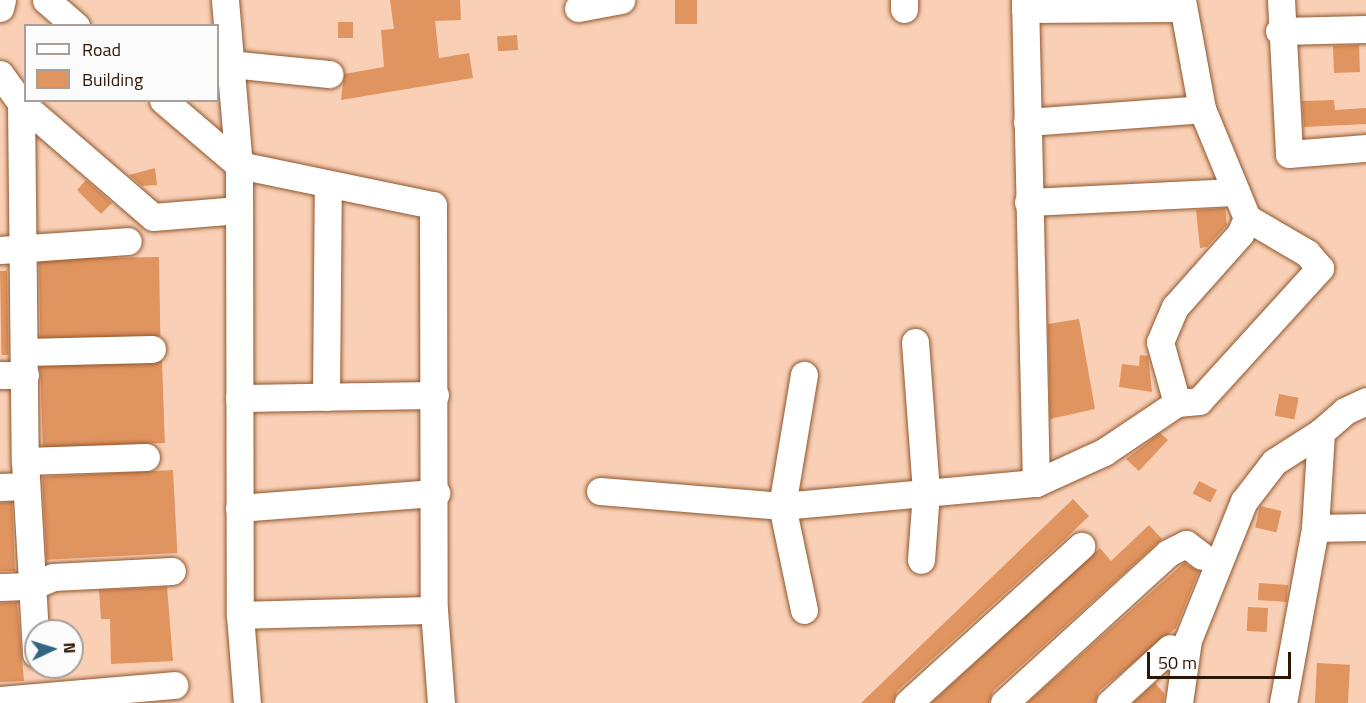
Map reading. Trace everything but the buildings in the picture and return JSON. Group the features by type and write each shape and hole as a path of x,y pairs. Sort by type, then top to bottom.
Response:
{"street":[{"path":"0,8 2,0"},
{"path":"46,0 74,24"},
{"path":"225,0 239,165 240,615 248,703"},
{"path":"578,8 621,0"},
{"path":"1281,0 1279,31 1289,154 1366,148"},
{"path":"600,491 782,506 1036,483 1104,452 1177,403 1199,401 1320,267 1307,253 1247,218 1202,109 1183,4 1025,5 1036,483"},
{"path":"1279,31 1366,30"},
{"path":"230,64 329,74"},
{"path":"0,74 21,104 153,217 239,210"},
{"path":"165,102 239,165 433,205 436,493 434,610 441,703"},
{"path":"21,104 11,159 17,368 17,478 32,586 34,619"},
{"path":"1027,122 1202,109"},
{"path":"326,397 328,185"},
{"path":"1028,202 1236,192"},
{"path":"1177,403 1160,342 1174,307 1240,234 1247,218"},
{"path":"12,249 128,241"},
{"path":"915,342 926,492 921,560"},
{"path":"17,368 152,350"},
{"path":"804,375 782,506 804,610"},
{"path":"239,398 435,395"},
{"path":"1179,703 1188,640 1244,501 1274,462 1321,432 1345,411 1366,401"},
{"path":"1283,703 1315,528 1321,432"},
{"path":"17,478 146,457"},
{"path":"239,508 436,493"},
{"path":"1315,528 1366,527"},
{"path":"1004,703 1168,553 1186,544 1202,556"},
{"path":"908,703 1081,546"},
{"path":"0,587 32,586 53,577 172,572"},
{"path":"240,615 434,610"},
{"path":"1110,703 1170,648"},
{"path":"38,679 39,696"},
{"path":"0,700 174,685"}]}
